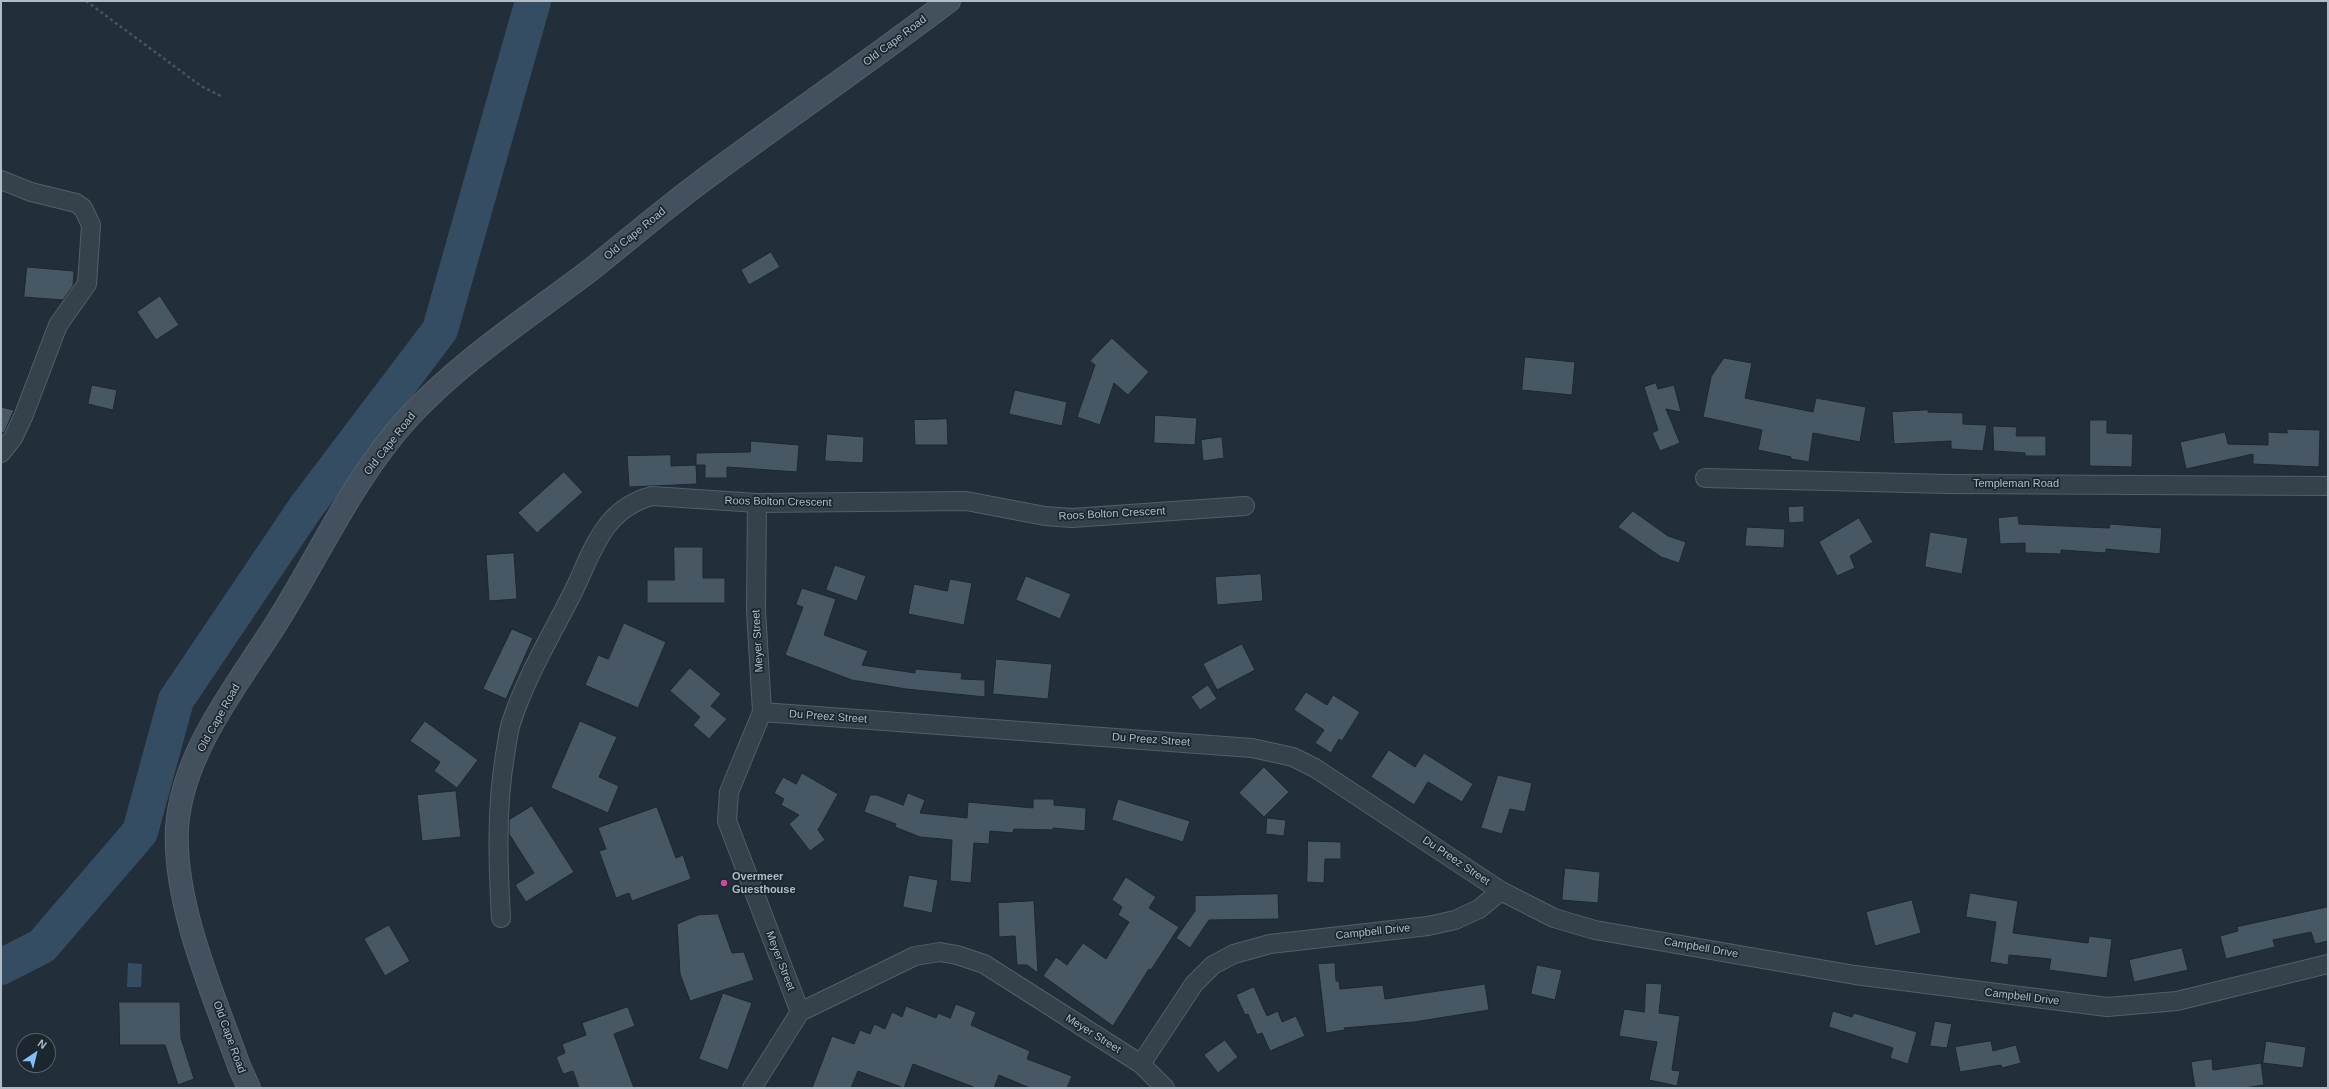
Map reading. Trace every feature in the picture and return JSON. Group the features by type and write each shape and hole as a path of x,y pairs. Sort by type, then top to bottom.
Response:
{"street":[{"name":"Old Cape Road","path":"249,1088 239,1066 191,926 179,872 177,832 181,796 205,740 226,702 300,586 349,499 405,422 461,366 593,267 699,184 886,49 948,1"},
{"path":"1,180 31,192 76,203 83,208 91,225 87,284 58,325 24,417 13,438 1,453"},
{"name":"Templeman Road","path":"1705,478 1948,484 2328,486"},
{"name":"Roos Bolton Crescent","path":"501,918 498,872 499,789 511,721 527,681 573,592 601,532 620,510 636,500 652,496 757,503 966,502 1045,516 1072,518 1245,506"},
{"name":"Meyer Street","path":"757,503 756,610 762,712 729,792 727,821 800,1012 915,956 940,952 957,955 984,964 1141,1064 1165,1088"},
{"name":"Du Preez Street","path":"762,712 1252,748 1293,757 1315,768 1501,891"},
{"name":"Campbell Drive","path":"1141,1064 1194,984 1213,965 1234,954 1270,944 1428,926 1455,920 1478,909 1501,891 1554,918 1595,930 1856,975 2107,1007 2177,1001 2328,964"},
{"path":"752,1088 800,1012"}],"path":[{"path":"86,1 201,86 223,97"}],"water":[{"path":"128,963 142,964 141,987 127,987"}],"building":[{"path":"771,252 780,267 749,285 741,270"},
{"path":"27,267 74,271 73,286 63,300 24,297"},
{"path":"160,296 179,325 156,340 137,312"},
{"path":"1112,338 1149,372 1128,395 1114,383 1100,425 1077,417 1095,365 1090,361"},
{"path":"1525,357 1575,362 1572,395 1522,390"},
{"path":"1724,358 1752,363 1745,398 1813,412 1816,398 1866,407 1860,442 1813,433 1809,462 1791,459 1791,457 1758,450 1762,430 1703,417 1711,377"},
{"path":"1656,383 1658,389 1674,385 1681,412 1666,409 1680,443 1660,451 1652,433 1658,430 1644,387"},
{"path":"92,385 117,390 113,410 88,404"},
{"path":"1015,390 1067,402 1062,426 1009,414"},
{"path":"1,407 14,410 4,433 1,432"},
{"path":"1928,410 1928,412 1963,413 1963,424 1987,425 1983,451 1951,449 1951,441 1894,444 1892,412"},
{"path":"1155,415 1197,418 1195,445 1154,443"},
{"path":"947,419 948,445 915,445 914,420"},
{"path":"2090,420 2107,420 2107,433 2133,434 2132,467 2090,466"},
{"path":"1993,426 2017,427 2016,436 2046,436 2046,456 2025,456 2025,453 1994,451"},
{"path":"2287,429 2320,430 2319,467 2253,464 2253,454 2186,469 2180,442 2225,432 2228,444 2268,445 2268,432 2287,433"},
{"path":"827,434 864,437 863,463 825,461"},
{"path":"1222,437 1224,458 1203,461 1201,440"},
{"path":"751,441 799,445 797,472 727,467 727,478 705,478 705,465 696,465 696,453 750,452"},
{"path":"671,455 671,466 696,465 697,484 629,487 627,456"},
{"path":"564,472 583,492 537,533 518,513"},
{"path":"1804,506 1804,522 1789,523 1788,507"},
{"path":"1633,511 1668,536 1686,542 1679,563 1661,557 1618,527"},
{"path":"2018,516 2019,524 2109,528 2110,524 2162,528 2160,554 2106,549 2106,553 2061,550 2061,554 2025,553 2025,543 2000,544 1998,518"},
{"path":"1859,518 1873,542 1850,556 1855,568 1837,576 1819,542"},
{"path":"1747,527 1785,529 1784,548 1745,546"},
{"path":"1930,532 1968,538 1962,574 1925,567"},
{"path":"674,547 703,547 703,578 725,578 725,603 647,603 647,580 674,580"},
{"path":"514,553 517,599 489,601 486,555"},
{"path":"835,565 866,576 857,601 826,590"},
{"path":"1261,574 1263,601 1217,605 1215,577"},
{"path":"1026,576 1071,594 1060,619 1016,600"},
{"path":"950,579 972,583 964,625 908,614 914,584 947,591"},
{"path":"802,588 836,599 824,635 868,651 862,665 915,673 915,669 962,673 961,679 985,680 985,697 906,689 852,680 785,655 803,607 796,605"},
{"path":"624,623 666,642 638,708 585,685 598,655 608,659"},
{"path":"512,629 533,638 506,699 483,689"},
{"path":"1242,644 1255,670 1217,690 1203,664"},
{"path":"996,659 1052,664 1048,699 993,694"},
{"path":"690,668 721,694 711,706 727,719 709,739 693,725 700,717 670,691"},
{"path":"1208,685 1217,699 1200,710 1191,697"},
{"path":"1306,692 1327,705 1333,695 1360,712 1342,741 1339,739 1331,753 1315,743 1324,730 1294,710"},
{"path":"425,721 478,760 457,788 434,771 440,762 410,741"},
{"path":"580,721 617,737 599,777 619,786 608,813 551,788"},
{"path":"1389,750 1415,767 1424,753 1473,784 1462,802 1428,782 1414,805 1371,777"},
{"path":"1264,767 1289,792 1264,817 1239,793"},
{"path":"802,773 838,794 818,830 825,840 810,851 789,824 799,815 781,805 784,799 774,793 783,777 796,784"},
{"path":"1498,775 1532,783 1525,812 1510,809 1502,834 1481,828"},
{"path":"456,791 461,837 422,841 417,795"},
{"path":"908,793 925,800 920,813 967,818 968,802 1033,808 1033,799 1054,799 1054,805 1086,808 1085,831 1053,828 1053,830 1014,829 1013,833 990,831 989,844 974,843 971,883 950,881 952,840 920,837 895,827 896,824 864,812 870,795 877,795 903,805"},
{"path":"1118,799 1190,821 1183,842 1112,820"},
{"path":"532,806 574,872 526,902 515,885 534,873 509,834 509,820"},
{"path":"657,807 676,858 683,855 691,879 632,901 629,893 616,898 599,851 606,849 598,828"},
{"path":"1267,818 1286,820 1284,836 1266,834"},
{"path":"1308,841 1341,842 1341,859 1325,859 1324,883 1307,882"},
{"path":"1565,868 1600,872 1598,903 1562,900"},
{"path":"909,875 938,880 932,913 903,907"},
{"path":"1126,877 1156,897 1149,908 1179,927 1151,970 1149,969 1113,1026 1043,976 1056,957 1067,965 1083,943 1106,959 1129,922 1118,915 1122,907 1112,900"},
{"path":"1970,893 2018,901 2013,933 2088,943 2089,936 2112,939 2107,978 2049,970 2051,959 2009,955 2008,965 1990,962 1996,922 1966,917"},
{"path":"1278,894 1279,919 1209,920 1190,948 1176,938 1195,911 1195,896"},
{"path":"1912,900 1921,933 1875,946 1866,912"},
{"path":"1034,901 1038,973 1027,965 1017,965 1015,936 999,937 998,903"},
{"path":"2328,907 2328,941 2315,944 2311,932 2273,940 2275,947 2226,959 2220,936 2238,931 2237,927"},
{"path":"718,914 732,953 744,952 754,980 690,1001 680,974 677,924 698,915"},
{"path":"389,925 410,961 385,976 364,939"},
{"path":"2182,948 2188,970 2134,982 2129,960"},
{"path":"1335,963 1336,981 1339,981 1340,989 1383,985 1385,999 1485,984 1489,1010 1414,1022 1344,1028 1345,1030 1326,1033 1318,964"},
{"path":"1537,965 1562,970 1555,1000 1531,994"},
{"path":"1646,983 1662,984 1659,1013 1680,1016 1672,1070 1680,1071 1677,1086 1649,1080 1657,1042 1619,1036 1624,1009 1644,1012"},
{"path":"1254,987 1267,1016 1278,1011 1282,1022 1296,1016 1305,1036 1270,1051 1262,1033 1257,1035 1248,1014 1245,1015 1236,995"},
{"path":"723,993 752,1003 728,1070 699,1059"},
{"path":"119,1002 180,1002 181,1038 194,1079 178,1085 165,1045 120,1045"},
{"path":"956,1004 976,1012 971,1025 1030,1051 1027,1059 1072,1076 1067,1088 1030,1088 999,1075 994,1088 976,1088 913,1064 904,1088 858,1071 851,1088 812,1088 832,1036 854,1044 860,1030 870,1034 874,1024 885,1029 892,1012 902,1017 906,1006 936,1018 938,1013 950,1018"},
{"path":"628,1007 635,1026 614,1034 634,1088 579,1088 573,1071 563,1074 556,1057 565,1053 562,1044 586,1035 582,1023"},
{"path":"1833,1011 1852,1017 1854,1013 1917,1032 1908,1064 1890,1058 1893,1048 1829,1027"},
{"path":"1935,1021 1952,1024 1947,1048 1930,1046"},
{"path":"1225,1040 1238,1057 1218,1073 1204,1055"},
{"path":"1991,1041 1993,1051 2016,1045 2021,1063 2002,1068 2001,1065 1960,1072 1955,1047"},
{"path":"2266,1041 2306,1047 2303,1068 2263,1063"},
{"path":"2212,1059 2213,1070 2261,1063 2264,1085 2244,1088 2195,1088 2191,1062"}],"waterway":[{"path":"1,967 42,946 140,832 176,700 306,507 440,330 533,1"}],"place":[{"name":"Overmeer Guesthouse","path":"724,883"}]}
